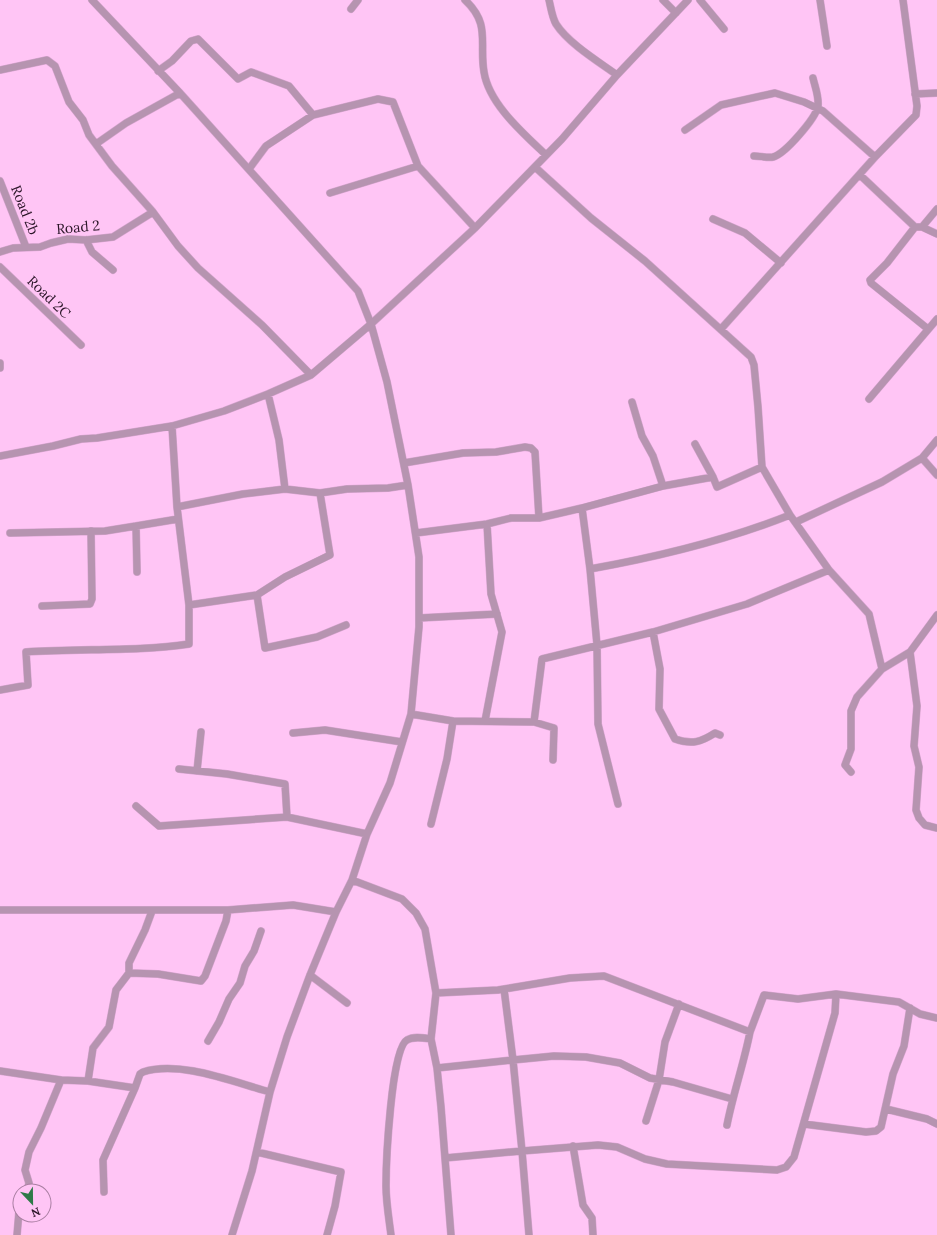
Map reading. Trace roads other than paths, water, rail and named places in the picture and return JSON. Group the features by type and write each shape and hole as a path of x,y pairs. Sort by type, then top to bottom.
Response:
{"street":[{"path":"92,0 180,93 358,291 371,324 387,382 404,463 419,557 420,618 411,714 390,783 367,834 352,880 336,912 310,975 270,1092 257,1152 232,1235"},
{"path":"351,9 358,0"},
{"path":"465,0 476,10 483,36 484,72 495,102 546,155"},
{"path":"549,0 556,24 561,30 574,43 616,75"},
{"path":"663,0 676,13"},
{"path":"0,456 81,439 172,426 224,411 311,375 371,324 475,228 546,155 616,75 688,0"},
{"path":"700,0 724,29"},
{"path":"820,0 827,46"},
{"path":"721,329 875,157 916,115 917,106 903,0"},
{"path":"158,71 172,61 191,41 198,39 238,78 251,72 289,86 313,115"},
{"path":"0,70 47,60 55,66 70,102 83,120 86,130 112,166 153,212 178,246 198,268 262,325 311,375"},
{"path":"754,156 773,157 781,153 804,130 818,108 818,97 813,78"},
{"path":"915,94 937,92"},
{"path":"96,144 126,123 180,93"},
{"path":"685,130 721,105 775,93 804,102 823,111 875,157"},
{"path":"249,169 266,146 313,115 378,99 393,102 418,166 475,228"},
{"path":"330,193 418,166"},
{"path":"534,167 591,218 645,261 751,357 754,365 762,467 790,515 829,570 869,614 882,669"},
{"path":"860,175 919,227 937,234"},
{"name":"Road 2b","path":"0,182 26,248"},
{"path":"928,330 871,283 870,280 937,209"},
{"name":"Road 2","path":"0,252 13,248 40,247 68,239 86,240 113,237 153,212"},
{"path":"713,219 749,236 781,263"},
{"path":"86,240 92,252 113,270"},
{"name":"Road 2C","path":"0,267 81,345"},
{"path":"869,399 937,319"},
{"path":"0,363 0,368"},
{"path":"268,394 279,440 285,489"},
{"path":"632,402 642,436 653,456 663,486"},
{"path":"0,690 28,685 26,652 51,650 162,648 189,644 189,605 178,519 172,426"},
{"path":"796,522 876,485 922,458 937,440"},
{"path":"695,444 717,487 762,467"},
{"path":"404,463 462,453 496,452 525,447 531,448 535,452 539,518"},
{"path":"922,458 937,475"},
{"path":"416,533 487,524 511,518 539,518 663,486 713,477"},
{"path":"177,507 243,494 285,489 320,493 347,489 388,488 408,485"},
{"path":"189,605 257,595 285,576 330,555 320,493"},
{"path":"582,508 590,569 597,645 598,724 618,804"},
{"path":"590,569 647,559 762,526 790,515"},
{"path":"10,533 91,532 178,519"},
{"path":"486,721 502,632 491,594 487,524"},
{"path":"136,526 137,572"},
{"path":"42,606 90,604 92,600 91,532"},
{"path":"534,722 542,659 653,632 747,604 829,570"},
{"path":"257,595 265,648 317,637 346,625"},
{"path":"420,618 497,614"},
{"path":"851,772 845,765 846,758 851,749 851,711 857,697 882,669 910,652 937,616"},
{"path":"653,632 660,669 659,709 675,739 686,743 695,743 703,741 715,733 720,735"},
{"path":"910,652 917,706 914,746 918,767 916,810 919,818 925,825 937,828"},
{"path":"411,714 453,721 534,722 554,728 553,760"},
{"path":"431,824 447,759 453,721"},
{"path":"293,733 324,730 402,742"},
{"path":"197,771 201,732"},
{"path":"179,769 227,774 285,784 287,817"},
{"path":"136,806 159,826 287,817 367,834"},
{"path":"352,880 402,900 416,913 425,929 436,993 431,1039 437,1068 451,1235"},
{"path":"0,910 228,910 293,905 336,912"},
{"path":"129,973 158,974 201,981 205,976 226,921 228,910"},
{"path":"88,1081 93,1048 109,1027 116,990 129,973 129,963 145,930 152,911"},
{"path":"208,1041 220,1022 229,999 240,983 245,966 254,951 261,931"},
{"path":"310,975 347,1003"},
{"path":"436,993 504,989 570,978 604,976 679,1004 722,1023 750,1032"},
{"path":"504,989 513,1060 529,1235"},
{"path":"445,1158 598,1145 617,1147 645,1159 667,1164 777,1170 786,1167 794,1157 804,1124 836,1013 836,994"},
{"path":"728,1125 732,1099 746,1054 750,1032 764,995 798,999 836,994 898,1002 920,1014 937,1018"},
{"path":"646,1121 659,1080 666,1042 679,1004"},
{"path":"804,1124 876,1131 881,1127 893,1074 904,1046 910,1008"},
{"path":"391,1235 387,1174 391,1105 396,1063 400,1048 406,1040 418,1037 431,1039"},
{"path":"437,1068 554,1056 586,1057 620,1062 650,1078 715,1093 732,1099"},
{"path":"104,1192 103,1160 140,1074 143,1072 169,1068 198,1072 270,1092"},
{"path":"0,1071 61,1080 88,1081 135,1088"},
{"path":"29,1183 25,1170 29,1152 41,1128 61,1080"},
{"path":"886,1109 927,1119 937,1124"},
{"path":"573,1146 583,1205 592,1218 593,1235"},
{"path":"257,1152 341,1172 335,1206 327,1235"},
{"path":"17,1235 18,1223"}]}
